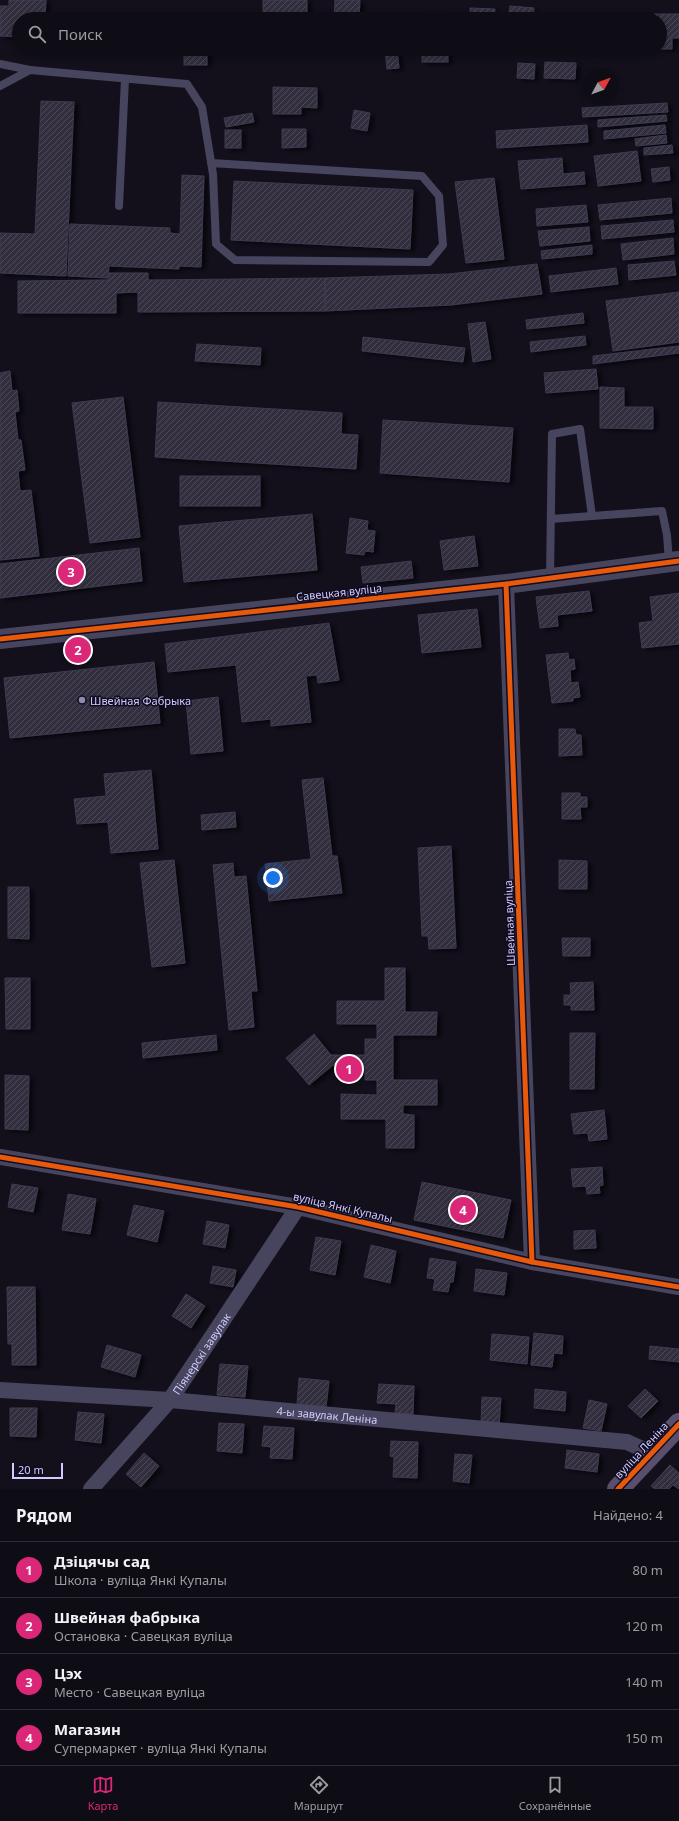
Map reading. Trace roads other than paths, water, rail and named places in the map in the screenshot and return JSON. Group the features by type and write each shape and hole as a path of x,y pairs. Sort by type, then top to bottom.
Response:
{"main road":[{"name":"вуліца Леніна","path":"618,1489 678,1427"}],"street":[{"name":"Савецкая вуліца","path":"0,639 506,584 674,562"},
{"name":"Швейная вуліца","path":"506,584 532,1262"},
{"name":"вуліца Янкі Купалы","path":"0,1157 298,1207 532,1262 679,1287"},
{"name":"Піянерскі завулак","path":"91,1489 170,1400 298,1207"},
{"name":"4-ы завулак Леніна","path":"0,1390 170,1400 628,1442 651,1454"}],"lane":[{"path":"0,64 30,70 187,84 202,107 211,163 216,244 235,260 429,262 443,245 439,196 422,176 211,163"},
{"path":"0,86 30,70"},
{"path":"119,206 125,79"},
{"path":"550,578 552,434 580,429 592,516"},
{"path":"551,520 662,511 674,562"}],"place":[{"name":"Цэх","path":"71,572"},
{"name":"Швейная фабрыка","path":"78,650"},
{"name":"Швейная Фабрыка","path":"82,700"},
{"name":"Дзіцячы сад","path":"349,1069"},
{"name":"Магазин","path":"463,1210"}]}
